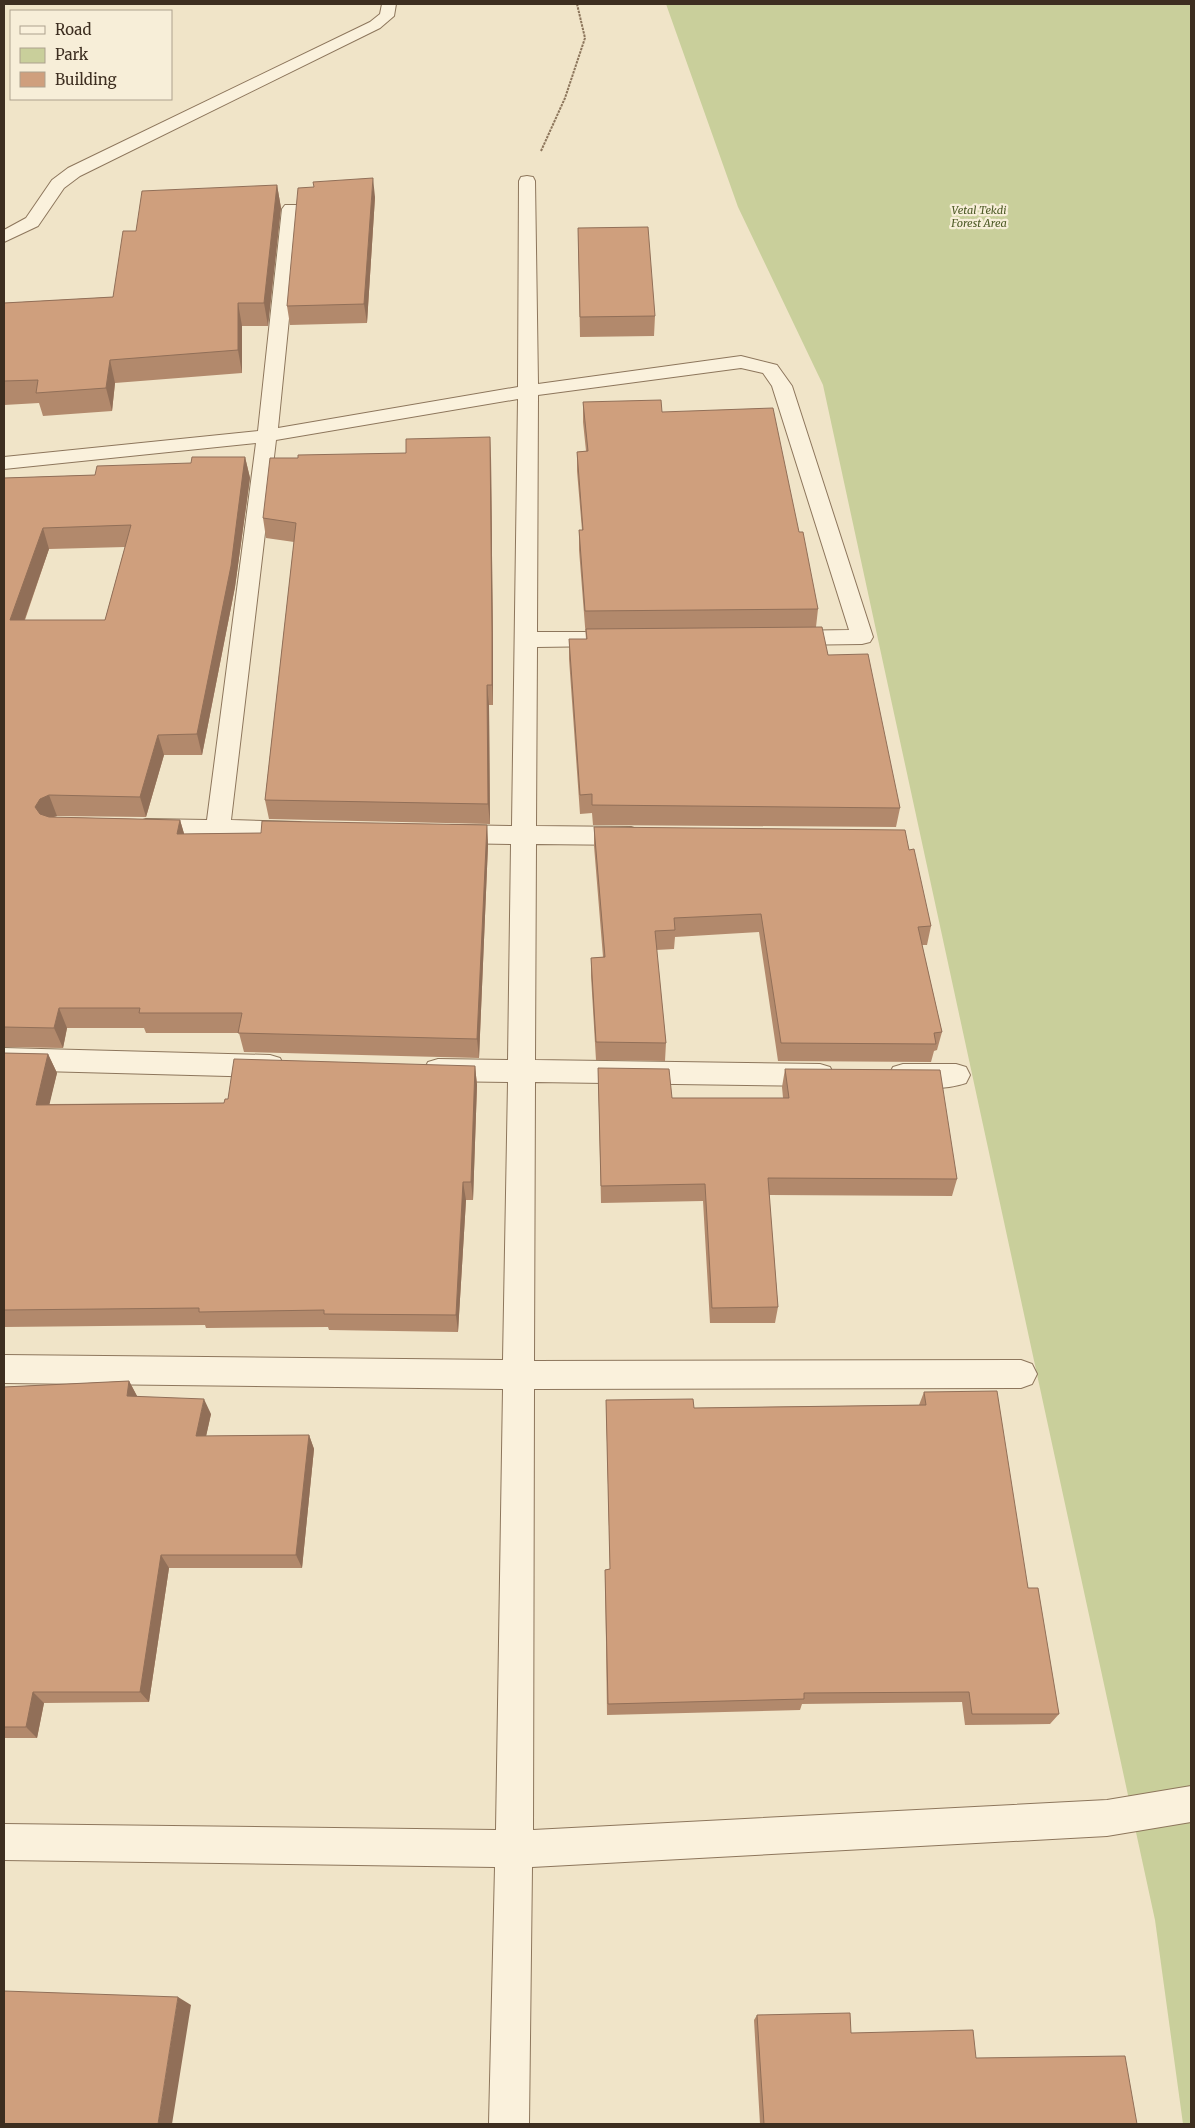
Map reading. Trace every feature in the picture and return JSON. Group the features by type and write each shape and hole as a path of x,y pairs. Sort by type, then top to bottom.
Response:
{"street":[{"path":"4,237 32,222 58,184 74,172 375,25 387,16 389,4"},
{"path":"508,2124 514,1849 522,1073 528,392 527,181"},
{"path":"218,829 267,436 291,209"},
{"path":"4,464 267,436 528,392 741,362 770,369 782,386 862,637 763,638"},
{"path":"525,640 624,639"},
{"path":"124,828 326,832"},
{"path":"434,834 651,836"},
{"path":"4,1059 292,1067"},
{"path":"412,1070 522,1073 848,1075"},
{"path":"877,1075 956,1075"},
{"path":"4,1370 518,1375 1021,1374"},
{"path":"4,1842 514,1849 1107,1818 1191,1804"}],"path":[{"path":"527,181 565,98 585,38 577,4"}],"green space":[{"name":"Vetal Tekdi Forest Area","path":"666,4 1191,4 1191,2124 1183,2124 1155,1920 823,385 738,207"}],"building":[{"path":"373,178 364,304 287,306 298,188 314,187 313,182"},
{"path":"277,185 264,303 238,303 238,350 110,360 106,388 36,393 38,380 4,381 4,303 113,297 123,231 136,231 142,191"},
{"path":"648,227 655,316 580,317 578,228"},
{"path":"661,400 662,412 773,408 799,532 803,532 818,609 585,611 579,530 583,530 577,452 588,451 583,402"},
{"path":"490,437 492,685 487,685 488,804 265,800 296,523 263,518 270,458 298,458 298,455 406,453 406,439"},
{"path":"192,457 245,457 231,566 197,734 158,735 140,797 49,795 40,799 35,807 40,814 49,817 180,820 177,834 261,833 262,821 487,825 477,1039 238,1033 242,1013 139,1013 140,1008 59,1008 54,1028 4,1027 4,478 95,475 97,466 191,463","holes":["131,525 105,620 10,620 43,528"]},
{"path":"822,627 828,655 868,654 900,808 592,805 592,794 580,795 569,639 587,639 586,629"},
{"path":"594,827 905,830 909,850 914,849 931,926 918,927 942,1032 934,1033 936,1044 781,1043 761,914 674,918 675,930 655,931 666,1043 596,1042 591,958 605,957"},
{"path":"4,1053 48,1054 36,1105 224,1103 225,1099 228,1099 234,1059 475,1066 471,1182 463,1182 456,1315 324,1314 324,1310 199,1312 199,1308 4,1310"},
{"path":"598,1068 669,1069 672,1098 789,1098 785,1069 940,1070 957,1179 768,1178 778,1307 712,1308 705,1184 601,1186"},
{"path":"129,1381 127,1396 204,1399 196,1436 309,1435 296,1555 161,1555 140,1692 33,1692 26,1727 4,1727 4,1387"},
{"path":"997,1391 1028,1588 1038,1588 1059,1714 972,1714 969,1692 804,1693 804,1699 608,1704 605,1570 610,1569 606,1400 693,1399 694,1408 926,1405 924,1392"},
{"path":"4,1991 178,1997 158,2124 4,2124"},
{"path":"850,2013 851,2033 973,2030 976,2058 1125,2056 1137,2124 764,2124 757,2015"}]}
